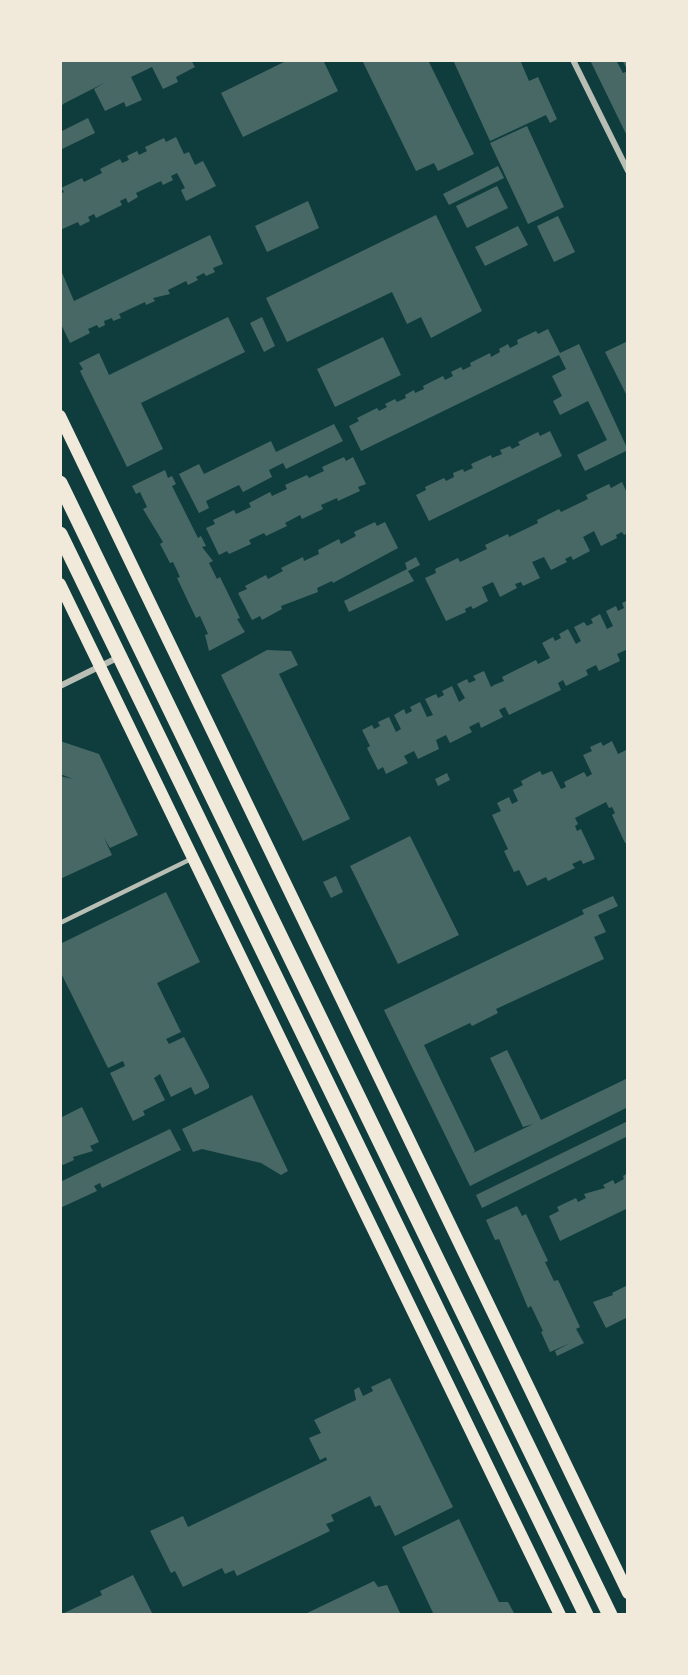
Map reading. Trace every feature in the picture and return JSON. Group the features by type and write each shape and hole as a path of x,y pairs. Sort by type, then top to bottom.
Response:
{"main road":[{"path":"60,416 628,1593"},
{"path":"60,483 610,1615"},
{"path":"60,534 586,1615"},
{"path":"60,585 560,1615"}],"street":[{"path":"573,60 628,171"},
{"path":"60,686 120,657"}],"lane":[{"path":"60,923 193,858"}],"building":[{"path":"60,60 90,62 191,60 195,67 176,77 178,82 163,89 152,67 131,77 142,100 126,107 124,102 105,111 94,89 106,82 63,104 60,109"},
{"path":"288,60 323,60 338,91 243,137 221,93"},
{"path":"362,60 428,60 474,154 438,171 434,163 416,171"},
{"path":"453,60 520,60 529,81 538,77 557,119 550,123 546,115 490,141"},
{"path":"590,60 616,60 623,73 628,71 628,138"},
{"path":"622,60 628,60 628,71"},
{"path":"88,118 95,133 60,150 60,132"},
{"path":"527,126 564,207 528,224 490,143"},
{"path":"176,137 184,154 189,152 195,165 203,161 216,186 186,201 181,190 185,188 177,173 171,176 173,180 163,185 161,181 136,193 138,197 128,203 126,198 120,201 122,205 96,218 94,214 88,217 90,221 80,226 78,222 60,230 60,194 64,192 61,188 82,178 84,182 102,173 100,169 120,159 122,163 129,160 127,156 137,151 139,155 147,151 145,147 164,138 166,142"},
{"path":"498,166 504,178 449,205 443,194"},
{"path":"497,186 508,208 467,228 456,206"},
{"path":"308,201 319,228 267,252 255,226"},
{"path":"436,215 482,311 431,338 421,317 407,324 392,292 287,342 266,298"},
{"path":"558,216 575,252 554,262 537,226"},
{"path":"518,226 528,245 485,266 475,247"},
{"path":"210,235 223,264 213,268 215,272 206,276 204,273 196,277 198,280 188,285 186,281 168,290 170,294 153,298 155,301 146,305 145,302 119,314 121,318 104,321 105,325 99,328 97,325 88,329 90,333 70,343 60,322 60,268 74,301"},
{"path":"228,317 245,352 141,403 163,449 127,467 80,371 83,369 79,363 99,353 109,375"},
{"path":"262,317 275,346 264,352 250,323"},
{"path":"548,329 560,353 579,344 628,450 585,471 577,455 607,440 588,401 560,415 553,401 562,396 552,376 566,369 559,355 361,451 349,426 359,421 357,418 377,408 379,411 387,407 385,404 395,399 397,402 406,398 405,395 414,390 415,393 424,389 423,386 443,376 445,380 453,376 451,372 461,367 463,370 471,366 470,363 490,353 491,357 508,344 510,348 518,344 517,340 536,331 538,334"},
{"path":"383,337 401,375 335,407 317,369"},
{"path":"628,341 628,398 605,352"},
{"path":"334,424 343,441 286,469 283,463 269,470 272,477 243,492 239,485 206,501 209,508 199,513 179,474 199,464 204,474 271,441 276,452"},
{"path":"550,431 562,456 429,521 416,495 426,490 425,487 444,478 446,481 454,477 453,473 463,469 464,472 473,468 471,464 491,455 492,458 502,454 500,450 510,446 512,449 520,445 518,442 538,432 540,436"},
{"path":"344,457 346,461 353,457 366,484 358,487 360,491 338,501 337,498 321,505 323,509 302,519 300,515 285,523 287,526 266,536 264,533 249,540 251,544 229,554 227,551 219,555 206,528 215,524 213,520 234,510 236,514 251,507 249,503 270,492 272,496 287,489 285,485 307,475 309,478 324,471 322,467"},
{"path":"165,470 168,478 172,476 176,484 172,486 198,538 201,536 206,546 202,547 213,561 209,563 217,579 220,577 240,618 237,619 245,632 209,651 205,635 208,634 200,616 196,618 177,578 180,577 173,562 170,563 160,544 163,542 143,509 147,507 140,492 136,494 132,486"},
{"path":"622,482 628,495 628,533 624,535 622,532 616,535 617,538 601,546 594,531 583,537 590,551 573,560 571,556 565,559 567,562 551,570 544,557 532,562 540,578 523,586 521,582 515,584 517,588 500,597 493,582 482,587 488,601 473,609 471,606 465,609 466,612 446,621 425,578 436,573 435,569 458,558 460,562 487,549 485,545 508,534 509,537 538,523 537,520 559,509 561,512 588,499 586,495 609,484 611,488"},
{"path":"375,522 377,526 385,522 398,548 333,583 332,581 317,588 318,592 281,606 282,609 262,620 260,616 252,620 238,593 247,589 245,586 266,575 268,579 283,571 281,568 303,557 304,561 319,554 318,550 339,539 341,544 356,536 354,532"},
{"path":"416,557 420,565 408,571 414,581 349,612 344,601 407,569 405,563"},
{"path":"628,600 628,649 617,654 620,661 599,671 596,665 586,670 588,675 566,686 563,680 558,683 561,690 509,715 505,707 499,710 503,717 481,728 479,722 469,727 472,732 450,743 446,735 436,740 439,749 418,759 414,751 404,756 408,763 386,774 383,767 378,770 367,748 370,746 362,730 372,725 374,729 380,726 378,722 389,717 396,732 401,729 394,715 404,709 406,714 412,711 410,707 420,702 427,717 433,715 425,699 436,694 438,698 444,695 442,691 452,686 459,702 465,698 457,684 467,679 469,683 476,680 473,676 484,671 491,687 504,681 502,677 536,660 538,664 550,658 542,643 553,637 555,641 561,638 559,634 568,629 576,644 581,641 574,627 584,622 587,626 593,623 591,619 600,614 607,629 613,626 606,611 616,606 618,611 624,608 622,603"},
{"path":"267,650 291,651 298,665 279,674 350,819 303,841 221,675"},
{"path":"60,741 99,754 138,835 110,848 104,838 112,855 60,879 60,776 73,779 60,774"},
{"path":"612,741 618,754 628,749 628,842 625,843 612,815 615,813 606,802 575,818 578,824 575,826 577,831 581,829 595,859 583,864 581,860 572,864 575,868 548,881 546,877 527,886 519,870 514,872 504,851 508,849 492,815 501,811 497,803 509,797 512,804 518,801 513,790 523,785 521,781 540,771 542,775 552,771 561,789 566,787 564,782 584,772 587,777 592,774 583,755 592,751 590,747 601,742 603,746"},
{"path":"447,773 450,780 438,786 435,779"},
{"path":"410,836 459,935 398,964 350,866"},
{"path":"336,876 343,892 331,898 323,882"},
{"path":"166,892 200,962 157,983 181,1032 166,1039 169,1044 184,1037 209,1088 195,1095 191,1087 171,1097 160,1074 154,1078 165,1100 143,1111 145,1115 133,1121 110,1073 125,1066 123,1061 108,1068 60,971 60,944"},
{"path":"613,896 618,906 598,915 606,932 594,937 604,959 496,1009 498,1013 472,1026 470,1023 424,1045 475,1151 473,1153 533,1124 523,1127 490,1058 507,1050 541,1120 628,1078 628,1107 470,1186 384,1010 584,914 582,910"},
{"path":"252,1095 288,1171 281,1175 261,1163 202,1149 193,1152 182,1129"},
{"path":"82,1107 99,1142 90,1146 93,1151 73,1157 74,1160 63,1165 60,1162 60,1118"},
{"path":"628,1121 628,1136 482,1208 476,1195"},
{"path":"170,1129 181,1150 102,1188 100,1183 94,1186 97,1191 60,1208 60,1182"},
{"path":"628,1173 628,1208 560,1241 549,1216 559,1211 557,1207 576,1198 578,1202 586,1198 584,1194 605,1188 603,1185 613,1180 615,1184 624,1179 623,1176"},
{"path":"517,1206 522,1216 526,1214 548,1261 545,1262 554,1281 558,1280 580,1327 576,1329 584,1343 557,1356 555,1351 570,1343 550,1352 541,1332 543,1331 531,1306 528,1308 499,1239 495,1240 486,1220"},
{"path":"628,1285 628,1317 606,1328 593,1302 613,1295 612,1293"},
{"path":"390,1378 453,1507 395,1536 380,1505 375,1507 370,1496 331,1515 334,1521 326,1524 330,1531 237,1576 234,1570 225,1574 222,1568 183,1587 175,1571 171,1573 150,1531 183,1516 188,1527 327,1460 326,1457 320,1460 309,1438 321,1433 314,1420 356,1400 354,1390 359,1387 363,1396 373,1391 371,1387"},
{"path":"459,1519 499,1602 508,1602 515,1615 434,1615 402,1547"},
{"path":"133,1575 153,1615 60,1615 102,1595 100,1591"},
{"path":"374,1581 378,1587 387,1585 401,1615 303,1615"}]}
